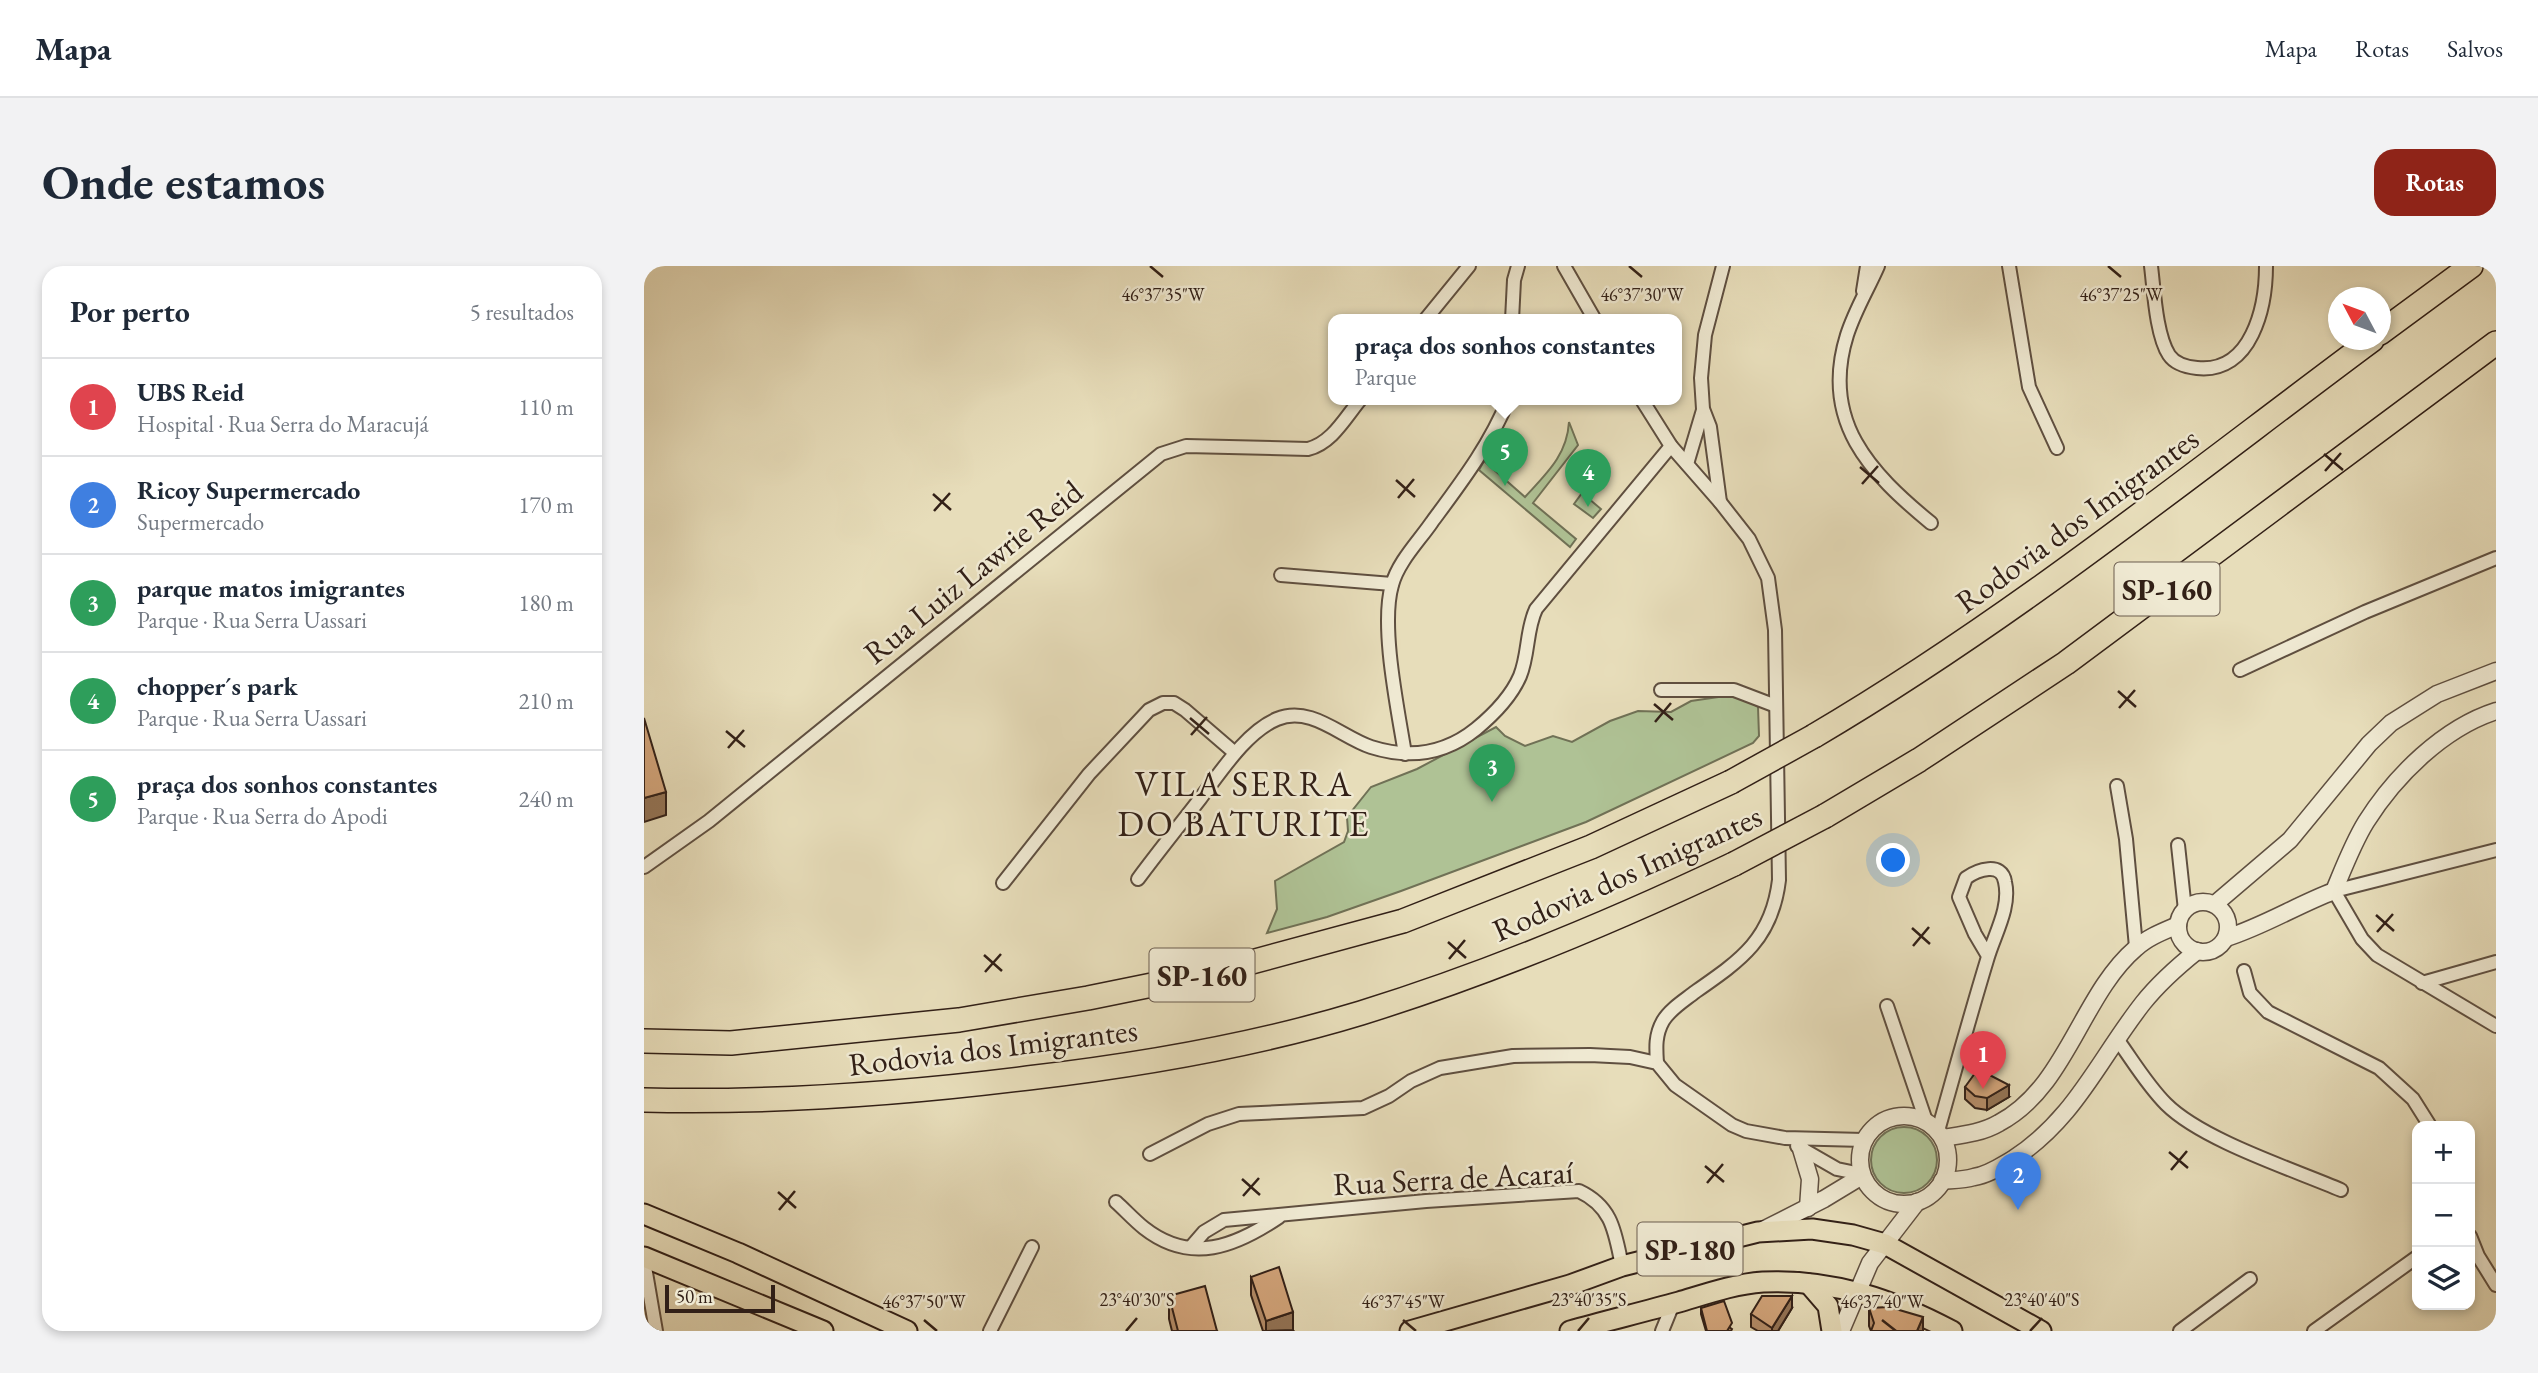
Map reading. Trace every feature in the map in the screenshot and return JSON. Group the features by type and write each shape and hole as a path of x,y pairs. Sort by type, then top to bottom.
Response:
{"highway":[{"path":"2391,326 2471,266"},
{"name":"Rodovia dos Imigrantes","path":"644,1100 718,1102 856,1096 953,1088 1086,1071 1231,1046 1359,1013 1479,974 1639,909 1734,864 1825,816 1919,760 2066,663 2496,343"},
{"name":"Rodovia dos Imigrantes","path":"644,1041 731,1043 959,1020 1211,973 1404,922 1591,848 1731,782 1887,693 1961,645 2359,350"}],"main road":[{"path":"644,1214 738,1253 907,1331"},
{"name":"SP-180","path":"1410,1331 1436,1327 1622,1266 1758,1232 1812,1229 1853,1235 1885,1244 2041,1331"},
{"path":"644,1259 823,1331"},
{"name":"SP-180","path":"1570,1331 1753,1284 1809,1284 1857,1291 1909,1309 1952,1331"},
{"path":"1809,1284 1828,1306 1832,1331"}],"street":[{"path":"1430,314 1469,266"},
{"path":"1512,314 1514,280 1518,266"},
{"path":"1564,266 1592,314"},
{"path":"1687,464 1703,409 1702,355 1723,266"},
{"path":"1862,298 1867,266"},
{"path":"1878,266 1847,336 1841,363 1841,390 1845,412 1856,443 1871,467 1892,490 1931,523"},
{"path":"2009,266 2029,387 2057,449"},
{"path":"2151,266 2160,323 2170,357 2179,364 2201,369 2225,363 2244,348 2255,331 2266,287 2266,266"},
{"name":"Rua Luiz Lawrie Reid","path":"644,867 720,813 953,620 1161,454 1186,446 1308,449 1332,435 1356,405"},
{"path":"1405,754 1388,627 1392,584 1401,565 1472,468 1506,405"},
{"path":"1645,405 1671,446 1749,539 1768,578 1775,630 1779,880 1776,905 1769,921 1730,968 1682,1002 1664,1020 1655,1041 1657,1063 1675,1085 1732,1125 1758,1135 1864,1140"},
{"path":"1703,409 1710,427 1720,502"},
{"path":"1138,879 1235,753 1276,719 1302,717 1327,724 1371,747 1405,754 1421,754 1445,748 1466,737 1489,718 1520,675 1530,621 1536,609 1671,446"},
{"path":"2240,670 2365,611 2496,558"},
{"path":"1281,575 1392,584"},
{"path":"2215,904 2290,840 2368,744 2391,723 2437,694 2496,671"},
{"path":"1661,690 1734,690 1776,706"},
{"path":"1003,883 1089,774 1149,710 1163,703 1174,703 1235,753"},
{"path":"2334,891 2350,851 2367,821 2394,785 2434,746 2465,724 2496,711"},
{"path":"2117,786 2126,839 2136,947"},
{"path":"2178,845 2181,939 2197,951 2213,950 2226,938 2267,923 2305,902 2334,891 2496,850"},
{"path":"1936,1130 2004,908 2005,878 1992,869 1982,870 1966,878 1959,897 1988,956"},
{"path":"2334,891 2362,939 2377,955 2496,1026"},
{"path":"1917,1202 1904,1204 1879,1197 1869,1188 1862,1175 1859,1163 1864,1140 1878,1123 1888,1118 1910,1115 1936,1130 1988,1129 2002,1122 2025,1105 2050,1075 2120,965 2136,947 2182,918 2199,902 2215,904 2226,915 2226,938"},
{"path":"1942,1181 1976,1177 1992,1171 2042,1138 2081,1095 2154,990 2197,951"},
{"path":"2422,983 2496,962"},
{"path":"2244,971 2250,993 2257,1003 2268,1012 2379,1068 2413,1099 2427,1121"},
{"path":"1841,1331 1870,1263 1917,1202 1936,1190 1947,1168 1948,1153 1936,1130 1887,1006"},
{"path":"2118,1039 2166,1104 2188,1121 2226,1141 2341,1190"},
{"path":"1150,1154 1208,1124 1239,1114 1363,1108 1440,1068 1477,1061 1513,1056 1590,1055 1630,1057 1657,1063"},
{"path":"1785,1138 1837,1169 1862,1175"},
{"path":"1801,1149 1810,1179 1808,1208"},
{"path":"1758,1232 1808,1208 1862,1175"},
{"name":"Rua Serra de Acaraí","path":"1191,1247 1217,1222 1579,1191 1594,1198 1604,1208 1614,1227 1622,1266"},
{"name":"Rua Serra de Acaraí","path":"1116,1202 1157,1236 1191,1247 1208,1249 1236,1242 1280,1216"},
{"path":"990,1331 1032,1247"},
{"path":"2474,1247 2496,1285"},
{"path":"644,1259 656,1331"},
{"path":"2315,1331 2412,1261"},
{"path":"2180,1331 2250,1279"},
{"path":"1662,1331 1672,1304"}],"green space":[{"path":"1569,422 1578,445 1533,503 1576,539 1570,547 1479,470 1484,461 1525,497 1560,454"},
{"path":"1582,493 1601,509 1593,518 1574,504"},
{"path":"1739,694 1758,707 1759,736 1753,743 1586,822 1327,917 1267,933 1277,909 1275,881 1344,842 1348,831 1347,817 1371,787 1417,769 1496,727 1505,736 1525,746 1553,736 1572,742 1610,721 1638,711 1671,712 1691,701"},
{"path":"1904,1127 1927,1137 1937,1160 1927,1183 1904,1193 1881,1183 1871,1160 1881,1137"}],"building":[{"path":"644,718 666,792 644,798"},
{"path":"1978,1069 2009,1085 1987,1098 1975,1096 1965,1087"},
{"path":"1279,1267 1293,1312 1266,1321 1251,1277"},
{"path":"1205,1286 1217,1331 1178,1331 1169,1296"},
{"path":"1762,1296 1792,1296 1772,1328 1751,1314"},
{"path":"1724,1301 1732,1323 1727,1331 1707,1331 1701,1308"},
{"path":"1889,1307 1923,1317 1917,1331 1871,1331 1874,1323 1869,1308"}],"place":[{"name":"praça dos sonhos constantes","path":"1505,486"},
{"name":"chopper´s park","path":"1588,507"},
{"name":"parque matos imigrantes","path":"1492,802"},
{"name":"UBS Reid","path":"1983,1089"},
{"name":"Ricoy Supermercado","path":"2018,1210"}],"district":[{"name":"VILA SERRA DO BATURITE","path":"1244,803"}]}
